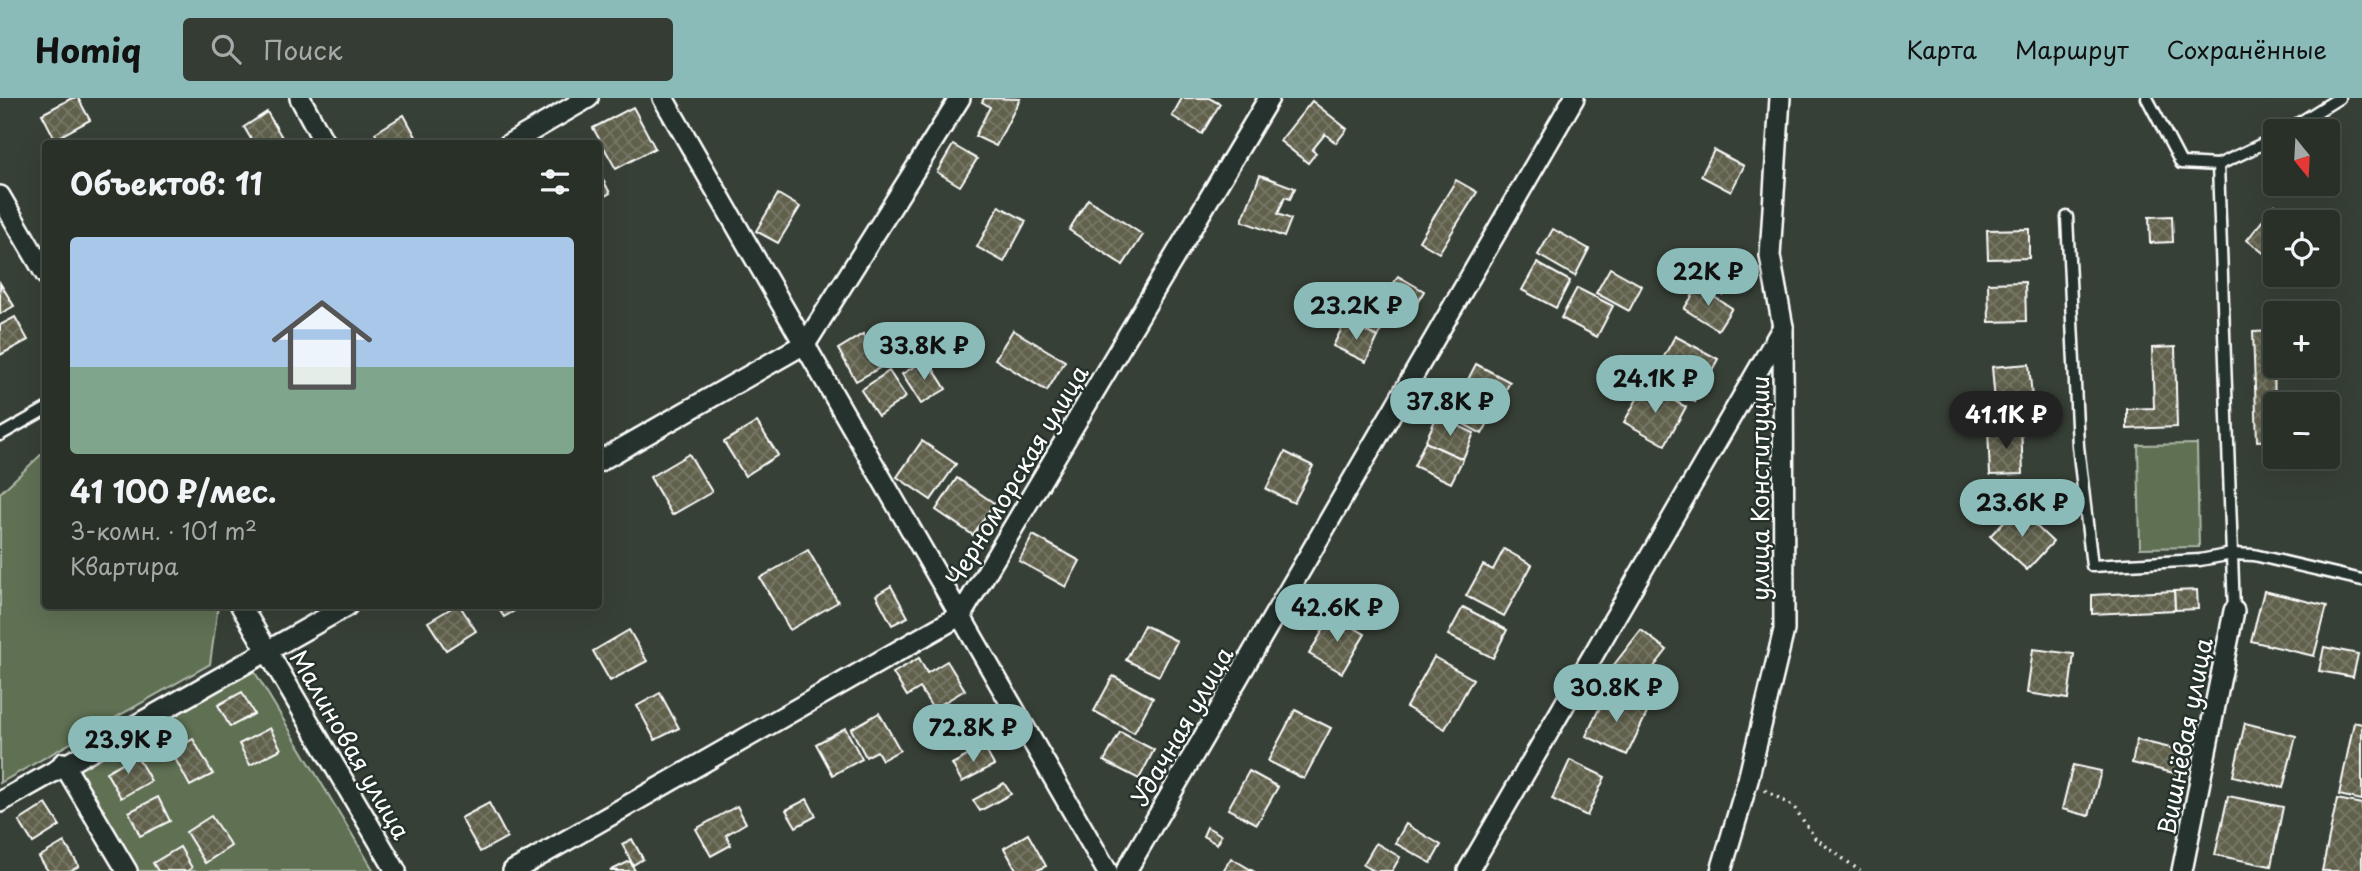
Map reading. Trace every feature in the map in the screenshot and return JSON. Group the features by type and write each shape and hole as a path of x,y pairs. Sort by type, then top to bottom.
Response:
{"street":[{"path":"300,98 323,140"},
{"path":"516,140 588,98"},
{"path":"663,98 1107,871"},
{"path":"602,460 806,343 960,98"},
{"name":"Черноморская улица","path":"513,871 961,615 1269,98"},
{"name":"Удачная улица","path":"1126,871 1574,98"},
{"name":"улица Конституции","path":"1721,871 1748,780 1784,631 1783,327 1770,256 1780,98"},
{"path":"0,196 42,268"},
{"path":"1468,871 1783,327"},
{"name":"Малиновая улица","path":"243,609 396,871"},
{"path":"0,802 63,764 342,609"},
{"name":"Вишнёвая улица","path":"2182,871 2234,611"},
{"path":"63,764 127,871"}],"lane":[{"path":"2147,98 2180,163 2218,165 2263,144"},
{"path":"2305,119 2339,98"},
{"path":"2218,165 2234,611"},
{"path":"2067,217 2078,446 2092,566 2200,560 2232,554 2362,580"},
{"path":"0,435 42,412"}],"path":[{"path":"1748,780 1794,807 1815,838 1860,871"}],"green space":[{"path":"2197,444 2199,547 2140,548 2138,445"},
{"path":"42,454 42,609 218,609 210,664 0,783 0,493"},
{"path":"247,659 374,871 136,871 72,768"}],"building":[{"path":"72,98 78,98 90,120 55,139 42,114"},
{"path":"984,98 1020,99 996,146 975,136 990,107 982,102"},
{"path":"1182,98 1209,98 1220,104 1202,134 1172,116"},
{"path":"1312,101 1347,129 1336,143 1325,134 1312,150 1316,153 1308,163 1280,141"},
{"path":"633,107 655,148 616,169 593,128"},
{"path":"267,112 284,140 252,140 244,127"},
{"path":"404,115 418,140 379,140 375,133"},
{"path":"953,145 977,159 960,186 937,172"},
{"path":"1714,150 1744,166 1731,192 1701,176"},
{"path":"1260,175 1295,188 1290,199 1285,197 1278,214 1291,219 1284,237 1242,221"},
{"path":"602,178 610,193 602,198"},
{"path":"1456,180 1477,192 1439,253 1419,241"},
{"path":"778,194 800,207 778,243 756,231"},
{"path":"1088,199 1143,235 1123,265 1069,230"},
{"path":"999,206 1026,221 1004,262 977,247"},
{"path":"2172,216 2173,242 2150,243 2149,217"},
{"path":"2263,220 2263,253 2247,240"},
{"path":"1553,229 1589,249 1575,276 1538,255"},
{"path":"2029,229 2029,258 1988,259 1987,230"},
{"path":"1701,252 1737,271 1723,295 1688,275"},
{"path":"1537,263 1570,281 1556,308 1522,290"},
{"path":"1610,268 1642,286 1629,311 1596,293"},
{"path":"1398,276 1424,291 1409,317 1383,302"},
{"path":"2025,282 2026,321 1989,322 1988,283"},
{"path":"0,283 14,306 0,314"},
{"path":"1698,287 1732,308 1718,330 1684,309"},
{"path":"1577,288 1613,306 1597,337 1561,318"},
{"path":"1357,297 1390,312 1378,337 1345,322"},
{"path":"15,317 28,340 0,355 0,325"},
{"path":"1345,322 1378,337 1366,362 1333,346"},
{"path":"1013,330 1065,361 1047,391 995,359"},
{"path":"2253,332 2263,332 2263,378 2274,378 2275,392 2263,392 2263,441 2257,441"},
{"path":"863,334 881,367 856,381 838,349"},
{"path":"1675,336 1718,359 1695,402 1652,379"},
{"path":"2175,347 2177,427 2127,429 2127,409 2154,408 2152,348"},
{"path":"927,359 946,389 921,404 902,374"},
{"path":"1476,364 1510,382 1482,434 1449,416"},
{"path":"2029,364 2032,398 1995,402 1992,367"},
{"path":"889,371 906,397 878,416 861,390"},
{"path":"1645,385 1686,407 1665,445 1624,422"},
{"path":"1437,416 1474,433 1463,459 1425,442"},
{"path":"757,422 778,455 745,476 724,442"},
{"path":"2021,426 2023,474 1990,475 1988,428"},
{"path":"922,441 956,464 931,500 897,477"},
{"path":"1425,442 1463,459 1451,483 1414,466"},
{"path":"1285,452 1313,466 1294,503 1266,489"},
{"path":"689,454 712,492 672,515 650,477"},
{"path":"957,478 994,503 973,535 936,510"},
{"path":"2017,508 2053,542 2027,570 1990,536"},
{"path":"1033,535 1080,561 1066,587 1019,561"},
{"path":"1504,549 1532,565 1504,616 1466,596 1483,565 1493,570"},
{"path":"808,550 838,602 790,630 760,578"},
{"path":"891,586 908,617 892,625 876,595"},
{"path":"2197,590 2198,609 2175,610 2174,591"},
{"path":"2174,591 2175,610 2092,614 2092,595"},
{"path":"2264,591 2327,606 2314,656 2251,641"},
{"path":"1463,607 1507,630 1493,658 1448,635"},
{"path":"450,609 462,609 476,631 446,650 428,622"},
{"path":"499,609 518,609 504,617"},
{"path":"1332,615 1365,634 1342,673 1309,654"},
{"path":"1144,625 1177,641 1159,676 1126,660"},
{"path":"629,630 647,661 610,681 593,651"},
{"path":"1641,630 1667,650 1639,686 1613,666"},
{"path":"2324,647 2358,654 2353,677 2319,671"},
{"path":"2033,649 2074,654 2068,699 2027,693"},
{"path":"1434,657 1473,679 1445,729 1406,707"},
{"path":"919,658 927,673 947,661 965,690 933,709 920,688 907,696 893,673"},
{"path":"1113,676 1153,698 1134,733 1094,711"},
{"path":"242,692 254,714 230,727 218,705"},
{"path":"660,693 679,728 655,740 637,706"},
{"path":"1606,694 1647,713 1627,755 1586,736"},
{"path":"1295,710 1331,728 1304,779 1268,761"},
{"path":"879,713 900,750 882,760 877,751 866,757 851,729"},
{"path":"2354,722 2362,724 2362,800 2339,795"},
{"path":"2245,723 2296,736 2283,788 2233,776"},
{"path":"270,728 281,749 250,765 239,744"},
{"path":"845,728 862,759 833,775 816,744"},
{"path":"1120,732 1154,750 1139,779 1104,761"},
{"path":"193,739 213,774 190,786 171,751"},
{"path":"2137,740 2183,751 2178,774 2132,763"},
{"path":"984,747 994,765 962,782 952,764"},
{"path":"136,755 151,781 121,798 106,772"},
{"path":"1570,760 1605,777 1587,816 1552,799"},
{"path":"2073,765 2101,771 2089,816 2062,809"},
{"path":"1249,771 1278,787 1257,824 1228,809"},
{"path":"1004,783 1011,794 980,811 973,800"},
{"path":"2228,796 2283,807 2271,866 2215,855"},
{"path":"158,797 170,821 140,836 129,812"},
{"path":"807,799 816,816 796,827 786,810"},
{"path":"2337,799 2362,804 2362,871 2322,871"},
{"path":"489,803 507,837 480,852 461,818"},
{"path":"46,804 60,826 33,843 19,821"},
{"path":"737,806 746,823 726,835 731,845 711,856 696,829"},
{"path":"211,816 231,846 205,863 186,832"},
{"path":"1406,824 1441,845 1431,863 1395,843"},
{"path":"1207,827 1221,835 1217,844 1203,836"},
{"path":"1028,834 1046,866 1036,871 1017,871 1004,848"},
{"path":"632,839 643,859 633,865 622,844"},
{"path":"64,842 79,866 70,871 48,871 39,857"},
{"path":"1376,843 1400,857 1392,871 1374,871 1363,865"},
{"path":"180,847 192,868 187,871 158,871 153,863"},
{"path":"1231,858 1253,871 1223,871"},
{"path":"630,861 635,871 610,871"}]}
